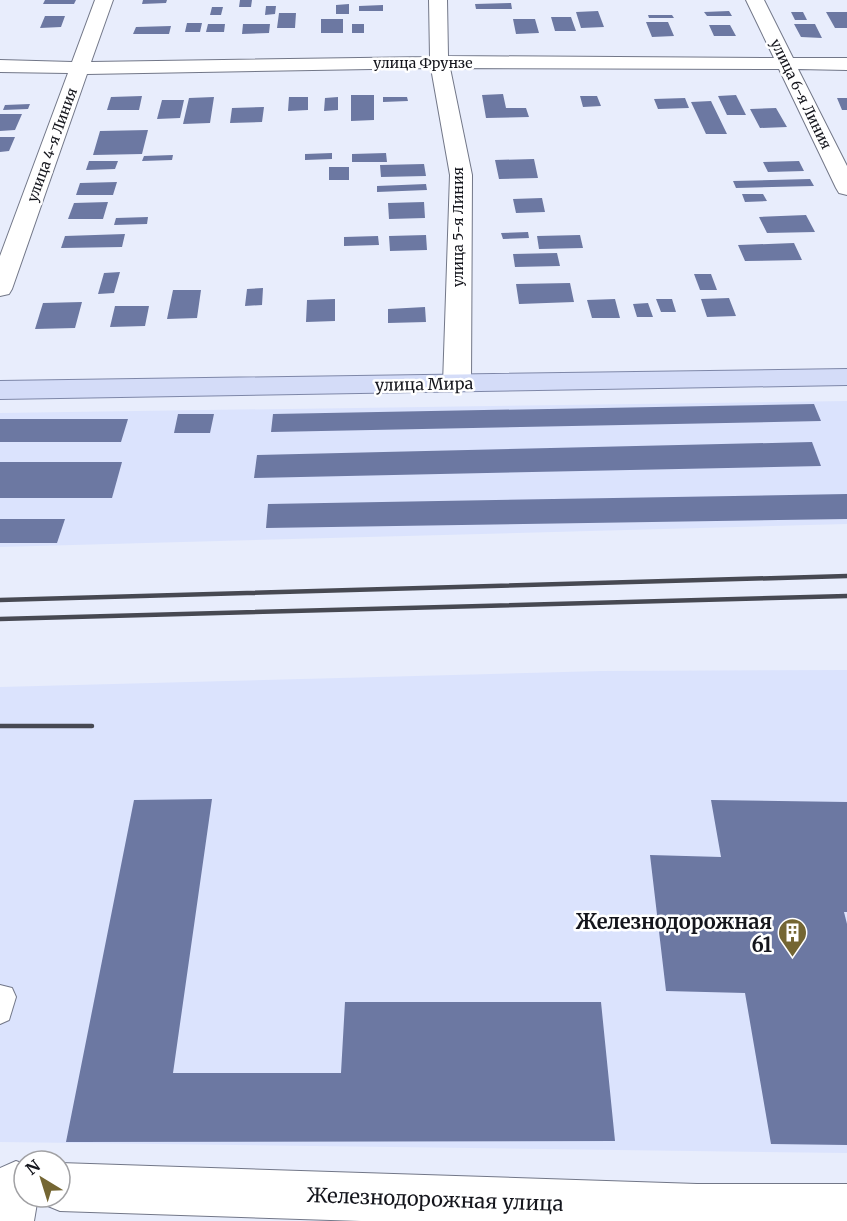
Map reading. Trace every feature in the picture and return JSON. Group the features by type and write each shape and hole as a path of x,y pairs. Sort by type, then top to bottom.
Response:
{"main road":[{"name":"улица Мира","path":"0,390 847,377"}],"street":[{"name":"улица 4-я Линия","path":"0,289 104,0"},
{"name":"улица 5-я Линия","path":"438,0 439,62 461,175 457,384"},
{"name":"улица 6-я Линия","path":"755,0 847,188"},
{"name":"улица Фрунзе","path":"0,66 80,68 439,62 847,64"},
{"name":"Железнодорожная улица","path":"72,1195 698,1214 847,1208"}],"lane":[{"path":"0,997 3,997 0,1011"}],"shaded area":[{"path":"847,401 847,524 0,547 0,413"},
{"path":"847,670 847,1153 0,1142 0,687 601,671"}],"building":[{"path":"45,0 76,0 74,4 43,4"},
{"path":"143,0 167,0 166,3 142,4"},
{"path":"240,0 252,0 251,7 239,7"},
{"path":"511,3 512,9 476,9 475,4"},
{"path":"349,4 349,14 336,14 336,5"},
{"path":"383,5 383,11 359,11 359,6"},
{"path":"266,6 276,6 275,14 265,15"},
{"path":"212,7 223,7 221,15 210,15"},
{"path":"598,11 604,27 581,28 576,12"},
{"path":"729,11 732,16 707,16 704,12"},
{"path":"791,12 803,12 807,20 795,20"},
{"path":"826,12 847,12 847,28 835,28"},
{"path":"279,13 296,13 295,28 277,28"},
{"path":"648,15 672,15 674,18 649,18"},
{"path":"45,16 65,16 61,27 40,28"},
{"path":"551,17 571,17 576,31 555,31"},
{"path":"321,19 343,19 343,33 321,33"},
{"path":"513,19 535,19 539,33 516,34"},
{"path":"646,22 668,22 674,36 652,37"},
{"path":"187,23 202,23 200,32 185,32"},
{"path":"208,24 225,24 224,32 206,32"},
{"path":"243,24 270,24 269,33 242,34"},
{"path":"352,24 364,24 364,33 352,33"},
{"path":"794,24 815,24 822,38 801,37"},
{"path":"709,25 730,25 736,36 714,36"},
{"path":"171,26 169,34 133,34 136,27"},
{"path":"503,94 506,108 526,108 529,117 486,118 482,95"},
{"path":"351,95 374,95 374,120 351,121"},
{"path":"736,95 746,115 727,115 718,96"},
{"path":"142,96 139,110 107,110 111,97"},
{"path":"580,96 597,96 601,106 583,107"},
{"path":"214,97 210,123 183,124 189,98"},
{"path":"289,97 308,97 308,110 288,111"},
{"path":"338,97 338,110 324,111 325,98"},
{"path":"383,97 407,97 408,101 383,102"},
{"path":"685,98 689,108 658,109 654,99"},
{"path":"837,98 847,98 847,110 842,110"},
{"path":"162,100 184,100 180,118 157,119"},
{"path":"711,101 727,134 706,134 691,102"},
{"path":"30,104 28,109 3,110 5,105"},
{"path":"264,107 262,122 230,123 232,108"},
{"path":"776,108 787,127 760,128 750,109"},
{"path":"0,114 22,114 15,130 0,131"},
{"path":"148,130 142,154 93,155 100,131"},
{"path":"0,137 15,137 9,151 0,152"},
{"path":"332,153 332,159 305,160 305,154"},
{"path":"386,153 387,162 352,162 352,154"},
{"path":"173,155 172,160 142,161 144,156"},
{"path":"534,159 538,178 499,179 495,160"},
{"path":"89,161 118,161 115,169 86,170"},
{"path":"799,161 804,171 768,172 763,162"},
{"path":"424,164 426,176 381,177 380,165"},
{"path":"329,167 349,167 349,180 329,180"},
{"path":"810,179 814,186 736,188 733,181"},
{"path":"117,182 113,195 76,195 80,183"},
{"path":"426,184 427,190 377,192 377,186"},
{"path":"742,194 763,194 767,201 745,202"},
{"path":"542,198 545,212 516,213 513,199"},
{"path":"108,202 103,219 68,219 74,203"},
{"path":"424,202 425,218 389,219 388,203"},
{"path":"806,215 815,232 767,233 759,217"},
{"path":"148,217 147,224 114,225 116,218"},
{"path":"528,232 529,238 503,239 501,233"},
{"path":"125,234 122,247 61,248 65,236"},
{"path":"426,235 427,250 390,251 389,236"},
{"path":"580,235 583,248 539,249 537,236"},
{"path":"378,236 379,245 344,246 344,237"},
{"path":"794,243 802,260 745,261 738,245"},
{"path":"557,253 560,266 515,267 513,254"},
{"path":"120,272 114,293 98,294 104,273"},
{"path":"694,274 711,274 717,290 700,290"},
{"path":"570,283 574,302 519,304 516,284"},
{"path":"263,288 262,305 245,306 247,289"},
{"path":"173,290 201,290 197,318 167,319"},
{"path":"729,298 736,316 707,317 701,299"},
{"path":"335,299 335,321 306,322 307,300"},
{"path":"615,299 620,318 592,318 587,300"},
{"path":"656,299 672,299 676,312 661,312"},
{"path":"82,302 75,328 35,329 43,303"},
{"path":"648,303 653,317 637,317 633,304"},
{"path":"115,306 149,306 145,326 110,327"},
{"path":"425,307 426,322 388,323 388,309"},
{"path":"814,404 821,421 271,432 273,414"},
{"path":"178,414 214,414 210,433 174,433"},
{"path":"0,419 128,419 121,442 0,442"},
{"path":"812,442 821,466 254,478 257,455"},
{"path":"0,462 122,462 112,498 0,498"},
{"path":"847,494 847,519 266,528 268,504"},
{"path":"0,519 65,519 57,543 0,543"},
{"path":"212,799 173,1073 341,1073 345,1002 601,1002 615,1141 66,1142 134,800"},
{"name":"Железнодорожная 61","path":"711,800 847,802 847,912 844,912 847,924 847,1145 771,1144 745,993 666,991 650,855 721,857"}],"railway":[{"path":"0,600 847,576"},
{"path":"0,619 847,596"},
{"path":"0,726 92,726"}],"place":[{"name":"Железнодорожная 61","path":"793,958"}]}
